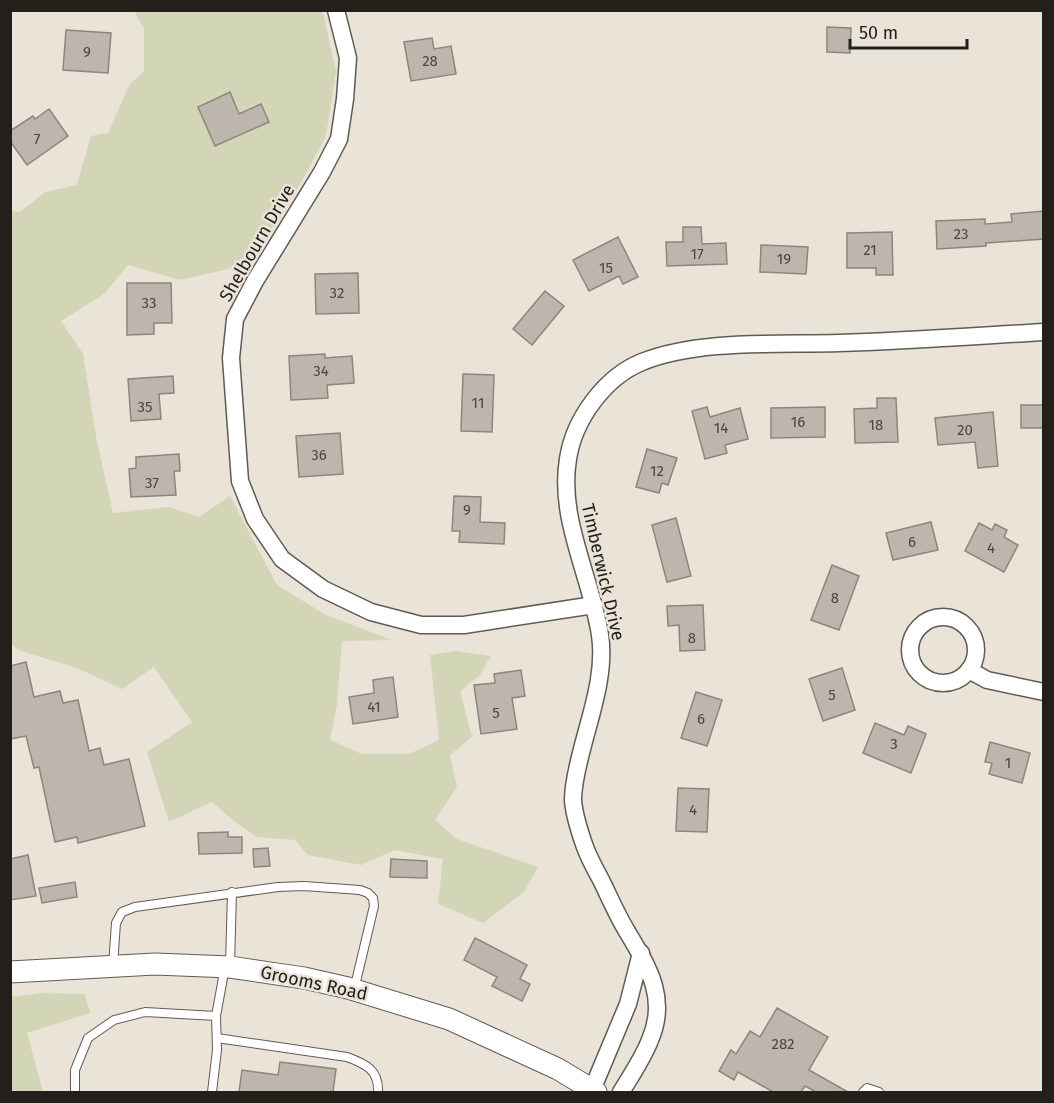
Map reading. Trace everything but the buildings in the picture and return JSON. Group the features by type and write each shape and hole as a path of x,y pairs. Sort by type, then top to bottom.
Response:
{"street":[{"name":"Shelbourn Drive","path":"336,10 348,58 339,139 322,172 255,280 235,319 231,358 240,481 255,519 282,559 323,589 371,612 421,625 464,625 594,604"},
{"name":"Timberwick Drive","path":"621,1092 651,1039 656,1019 656,991 650,971 624,927 586,850 573,802 574,779 597,691 602,661 601,636 569,516 566,487 568,457 576,431 584,416 604,388 622,372 643,362 702,347 867,342 1044,332"},
{"path":"969,670 987,680 1044,692"},
{"path":"594,1091 628,1004 641,953"},
{"name":"Grooms Road","path":"10,972 155,964 227,967 304,978 354,990 449,1019 558,1069 594,1091"}],"lane":[{"path":"113,965 116,923 122,912 135,907 232,892 304,886 368,892 374,898 374,906 354,990"},
{"path":"212,1092 218,1050 216,1016 227,967 232,892"},
{"path":"75,1092 75,1070 88,1038 114,1020 145,1012 216,1016"},
{"path":"217,1038 347,1058 365,1064 375,1074 378,1092"},
{"path":"862,1092 867,1088 879,1092"}],"green space":[{"path":"134,11 321,11 336,71 326,136 302,181 257,251 228,269 180,280 128,265 104,294 61,321 83,354 97,442 113,513 169,507 199,517 230,496 277,585 326,615 392,640 342,641 337,704 330,740 362,754 409,754 439,740 430,655 456,651 491,656 480,675 460,691 472,737 450,755 457,787 435,820 457,839 538,867 524,892 483,923 438,904 443,859 395,850 361,865 308,855 295,840 257,837 212,802 169,822 147,752 192,722 154,667 122,689 77,668 18,650 11,643 10,211 20,212 45,192 77,185 91,136 108,133 130,84 144,71 144,28"},
{"path":"41,993 85,994 90,1013 27,1033 43,1092 11,1092 11,997"}]}
